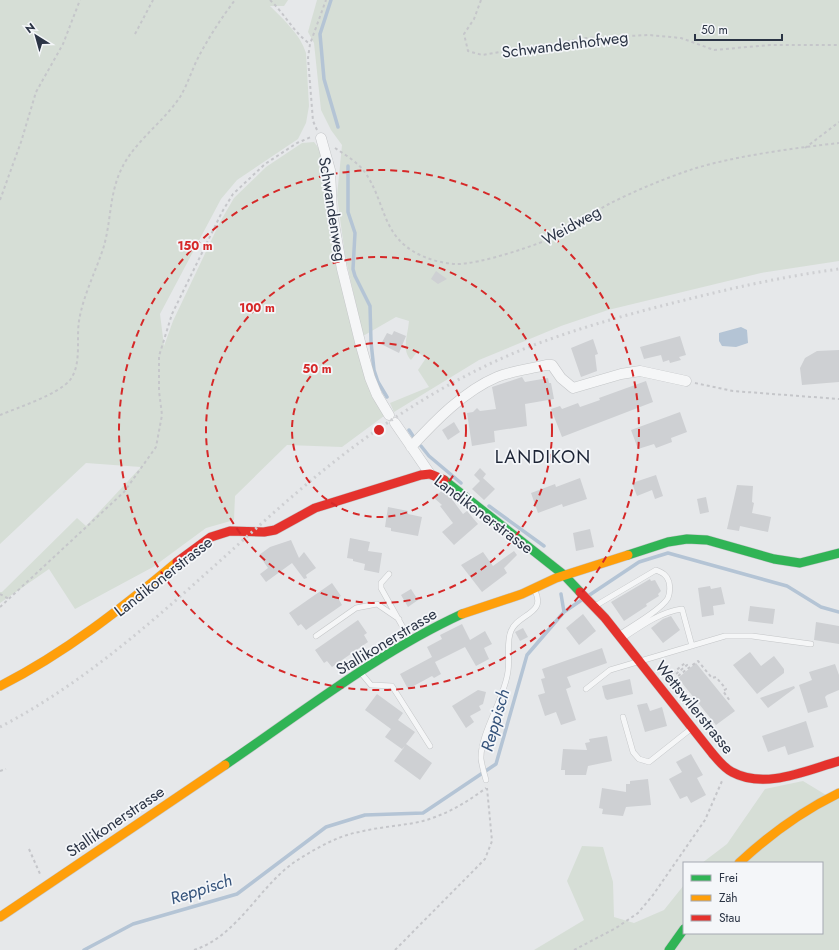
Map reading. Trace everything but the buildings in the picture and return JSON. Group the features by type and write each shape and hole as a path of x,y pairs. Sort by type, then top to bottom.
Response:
{"street":[{"name":"Schwandenweg","path":"320,138 330,170 332,213 342,270 370,378 377,395 430,474"},
{"path":"411,447 434,422 475,390 498,377 546,365 552,365 561,378 573,388 621,374 640,371 686,381"},
{"name":"Landikonerstrasse","path":"0,686 26,673 75,642 122,608 193,549 211,537 230,532 264,532 275,530 315,508 421,475 430,474 443,479 564,575"},
{"name":"Stallikonerstrasse","path":"0,917 361,672 411,640 463,614 534,589 564,575 668,542 687,539 707,540 785,562 800,563 839,552"},
{"name":"Wettswilerstrasse","path":"564,575 593,605 712,753 730,771 745,778 764,780 839,761"},
{"path":"740,862 792,822 839,793"},
{"path":"669,950 683,930"}],"lane":[{"path":"593,605 656,570 663,573 668,578 670,588 667,598 656,609 620,637"},
{"path":"389,574 381,583 381,588 411,640"},
{"path":"486,780 481,758 483,746 506,683 510,634 515,624 532,613 536,607 538,597 534,589"},
{"path":"316,636 356,608 377,604 399,619"},
{"path":"620,637 670,610 682,609 692,646"},
{"path":"586,689 610,670 638,660 726,636 752,636 811,644"},
{"path":"361,672 371,685 392,686 430,746"},
{"path":"623,717 633,752 639,759 650,762 692,728"}],"path":[{"path":"0,200 22,142 36,92 63,44 80,0"},
{"path":"136,34 153,0"},
{"path":"0,415 60,389 75,371 77,361 79,320 86,294 103,250 108,230 114,188 120,173 137,144 168,113 180,96 200,55 236,0"},
{"path":"270,0 281,10 301,38 310,44"},
{"name":"Schwandenweg","path":"320,138 313,121 308,58 310,44 326,0"},
{"name":"Schwandenhofweg","path":"481,0 474,19 464,34 468,51 482,55 586,38 649,35 681,38 714,50 770,45 839,45"},
{"path":"805,148 839,122"},
{"path":"0,607 124,492 156,447 162,415 159,391 159,356 172,314 222,212 233,194 247,179 283,151 308,137 320,138"},
{"name":"Weidweg","path":"350,158 363,169 369,178 390,228 398,242 432,260 457,264 481,260 537,244 563,233 611,203 693,169 745,158 839,143"},
{"path":"686,381 733,391 839,399"},
{"path":"0,594 9,599"},
{"path":"665,679 685,663 687,665 676,674 678,676 698,660 712,678 716,677 726,689 723,691 730,701"},
{"path":"0,771 6,769"},
{"path":"574,950 616,928 638,913 653,895 705,820 722,781 730,771"},
{"path":"194,950 229,929 274,879 296,861 330,842 358,832 420,822 444,814 467,802 487,787 492,841 485,859 395,950"},
{"path":"30,849 38,871 47,886"}],"shaded area":[{"path":"0,0 288,0 284,6 270,6 296,33 306,53 309,106 306,123 298,139 237,180 221,199 160,314 164,346 173,321 220,222 234,198 266,167 302,143 314,142 319,148 324,162 327,177 327,201 384,416 342,447 287,445 235,496 234,520 206,528 153,567 75,609 49,569 0,603 0,592 2,592 77,518 86,526 141,467 86,463 0,544"},
{"path":"317,0 839,0 839,261 761,273 608,310 561,326 479,360 394,412 390,403 429,387 418,370 426,358 417,352 411,360 406,352 409,321 396,317 363,336 345,255 337,196 342,145 331,130 321,110 314,43 308,32"},
{"path":"803,781 831,798 839,793 839,950 534,950 584,920 567,881 582,846 603,847 613,882 614,917 634,923 664,910 683,886 683,934 823,934 823,862 703,862 727,844 765,789"}],"water":[{"path":"741,327 747,330 748,343 736,347 722,346 719,341 719,333"}],"waterway":[{"path":"331,0 320,34 324,79 338,127"},
{"path":"348,166 348,212 355,233 353,269 370,306 371,342 374,370 378,382 387,397"},
{"path":"409,430 413,436"},
{"path":"421,446 429,456 461,483"},
{"path":"489,506 544,546"},
{"name":"Reppisch","path":"588,596 639,562 668,553 787,586 821,607 839,612"},
{"path":"561,594 564,612"},
{"name":"Reppisch","path":"84,950 133,924 237,894 326,827 365,815 423,813 496,764 527,655 564,612 583,599"}],"railway":[{"path":"0,727 43,702 85,674 125,643 338,458 415,405 469,374 526,348 605,321 742,286 839,269"}],"traffic: fast":[{"path":"444,480 564,575 580,592"},
{"path":"628,555 668,542 687,539 707,540 774,559 800,563 839,553"},
{"path":"225,765 370,665 400,646 462,614"},
{"path":"669,950 683,930"}],"traffic: slow":[{"path":"462,614 522,594 556,578 628,555"},
{"path":"0,686 70,645 135,597 177,562"},
{"path":"0,917 225,765"},
{"path":"740,862 786,824 839,793"}],"traffic: jam":[{"path":"177,562 211,537 230,531 264,532 275,530 315,508 421,475 430,474 444,480"},
{"path":"580,592 605,618 721,764 732,772 745,777 772,779 786,777 839,761"}],"district":[{"name":"LANDIKON","path":"543,457"}]}
